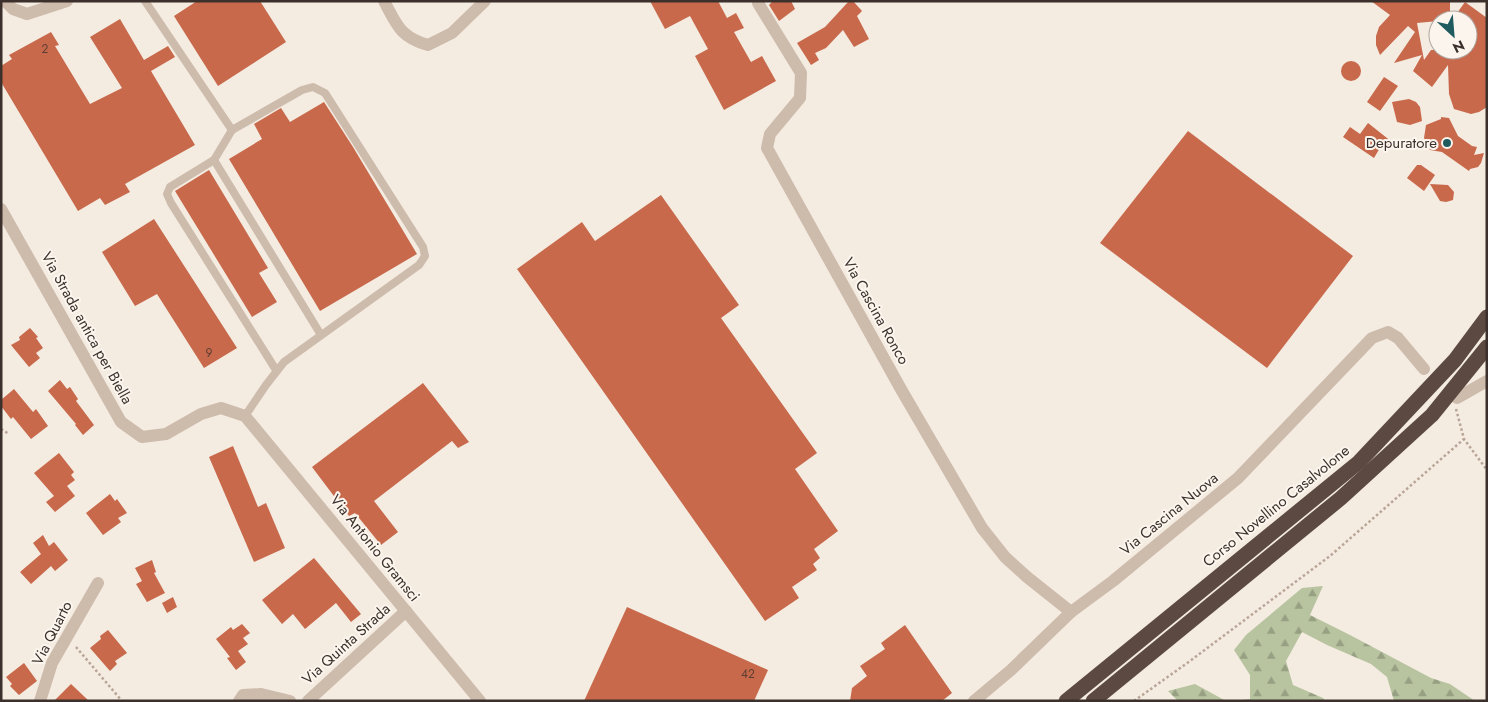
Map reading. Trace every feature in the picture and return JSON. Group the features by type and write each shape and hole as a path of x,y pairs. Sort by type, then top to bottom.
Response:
{"highway":[{"name":"Corso Novellino Casalvolone","path":"1066,701 1359,462 1455,360 1487,317"},
{"path":"1093,701 1341,498 1432,415 1487,347"}],"street":[{"path":"5,1 13,9 27,14 67,1"},
{"path":"384,1 399,30 414,41 428,45 452,33 485,1"},
{"name":"Via Cascina Ronco","path":"758,1 802,73 800,98 770,134 768,148 902,391 982,528 1005,557 1071,612"},
{"name":"Via Strada antica per Biella","path":"1,209 121,422 142,437 166,434 201,414 221,408 245,416"},
{"name":"Via Cascina Nuova","path":"974,701 1011,670 1071,612 1113,581 1238,478 1372,338 1388,332 1398,338 1424,369"},
{"path":"1457,398 1487,381"},
{"name":"Via Antonio Gramsci","path":"245,416 480,701"},
{"name":"Via Quarto","path":"40,701 52,663 98,583"},
{"name":"Via Quinta Strada","path":"308,701 406,612"},
{"path":"239,701 243,695 261,694 290,701"}],"lane":[{"path":"145,1 232,130"},
{"path":"245,416 276,370 284,362 419,265 425,256 423,247 324,93 313,87 302,90 232,130 214,160 170,187 167,194 276,370"},
{"path":"214,160 321,335"}],"path":[{"path":"1457,398 1456,412 1464,439 1487,470"},
{"path":"1,429 9,434"},
{"path":"1134,701 1330,556 1464,439"},
{"path":"66,637 122,701"}],"green space":[{"path":"1323,586 1310,615 1431,678 1450,684 1475,701 1394,701 1387,677 1371,664 1302,632 1286,661 1293,685 1323,698 1325,701 1234,701 1250,699 1250,675 1234,650 1246,635 1302,588"},
{"path":"1195,684 1226,701 1178,701 1168,691"}],"building":[{"path":"197,1 260,1 286,42 218,86 174,16"},
{"path":"650,1 718,1 727,18 736,13 744,28 734,32 751,62 762,56 776,81 724,110 695,56 708,49 690,16 665,29"},
{"path":"773,1 791,1 795,9 779,21 769,5"},
{"path":"849,1 853,1 862,11 857,16 869,39 854,47 843,30 826,48 815,53 819,60 811,65 797,43 825,27"},
{"path":"1371,1 1450,1 1450,10 1428,10 1428,22 1417,23 1424,60 1428,54 1428,60 1478,60 1478,11 1487,18 1487,107 1471,114 1454,109 1449,94 1448,65 1432,87 1413,71 1422,55 1394,63 1415,32 1408,26 1380,55 1376,45 1376,36 1379,27 1390,15"},
{"path":"1465,2 1476,10 1459,10"},
{"path":"120,19 144,60 168,46 175,57 151,71 195,145 125,184 130,192 105,205 100,198 78,211 1,82 1,66 12,59 9,55 51,32 59,45 55,46 90,104 122,88 90,37"},
{"path":"1347,61 1355,61 1361,67 1361,75 1355,81 1347,81 1341,75 1341,67"},
{"name":"Depuratore","path":"1384,77 1398,86 1380,111 1367,102"},
{"name":"Depuratore","path":"1409,99 1416,102 1420,107 1422,121 1410,125 1397,122 1392,102"},
{"path":"324,102 417,254 320,311 229,159 262,139 254,124 281,108 290,122"},
{"name":"Depuratore","path":"1441,117 1449,118 1458,136 1472,146 1477,147 1474,155 1484,153 1478,167 1469,171 1442,152 1430,150 1424,138 1426,125 1441,119"},
{"name":"Depuratore","path":"1368,123 1392,142 1386,150 1381,146 1374,158 1343,137 1350,127 1360,134"},
{"path":"1188,131 1353,256 1267,368 1100,243"},
{"name":"Depuratore","path":"1417,165 1421,165 1435,175 1424,191 1407,178"},
{"path":"209,170 268,268 259,273 277,302 252,317 175,191"},
{"name":"Depuratore","path":"1430,184 1448,185 1454,192 1453,200 1440,201"},
{"path":"661,195 739,305 721,318 817,453 795,469 838,531 814,549 820,558 813,564 817,570 792,587 799,598 765,621 517,269 582,222 595,241"},
{"path":"154,219 237,348 204,368 157,294 135,306 102,252"},
{"path":"30,328 38,337 36,338 43,348 36,353 40,358 29,367 11,345 20,340 19,337"},
{"path":"60,380 67,389 70,387 78,399 76,401 94,425 83,435 48,391"},
{"path":"423,383 469,442 458,448 452,441 374,501 398,532 381,545 355,513 349,516 312,467"},
{"path":"14,389 33,412 36,409 48,426 31,439 1,406 1,400"},
{"path":"233,446 258,507 266,503 285,548 254,562 209,457"},
{"path":"59,453 74,472 71,475 75,480 67,486 75,496 55,512 46,502 54,496 34,473"},
{"path":"110,494 115,501 117,499 127,513 118,518 121,522 103,535 86,513"},
{"path":"43,535 49,546 54,542 68,560 55,571 51,566 31,584 20,572 41,554 33,543"},
{"path":"314,558 361,614 351,622 336,603 305,629 293,614 282,624 262,600"},
{"path":"152,560 156,572 154,573 165,593 147,602 136,584 142,581 135,568"},
{"path":"173,597 177,607 167,613 162,603"},
{"path":"627,607 768,670 754,701 584,701"},
{"path":"242,624 250,633 243,638 248,644 238,651 246,662 236,670 227,658 230,657 216,639 231,627 233,630"},
{"path":"905,625 952,693 942,701 850,701 852,688 867,676 860,666 885,649 881,643"},
{"path":"108,630 127,653 115,661 117,664 110,671 90,648"},
{"path":"24,663 37,681 19,695 10,686 12,684 6,677"},
{"path":"71,684 89,701 54,701"}],"place":[{"name":"Depuratore","path":"1447,143"}]}
